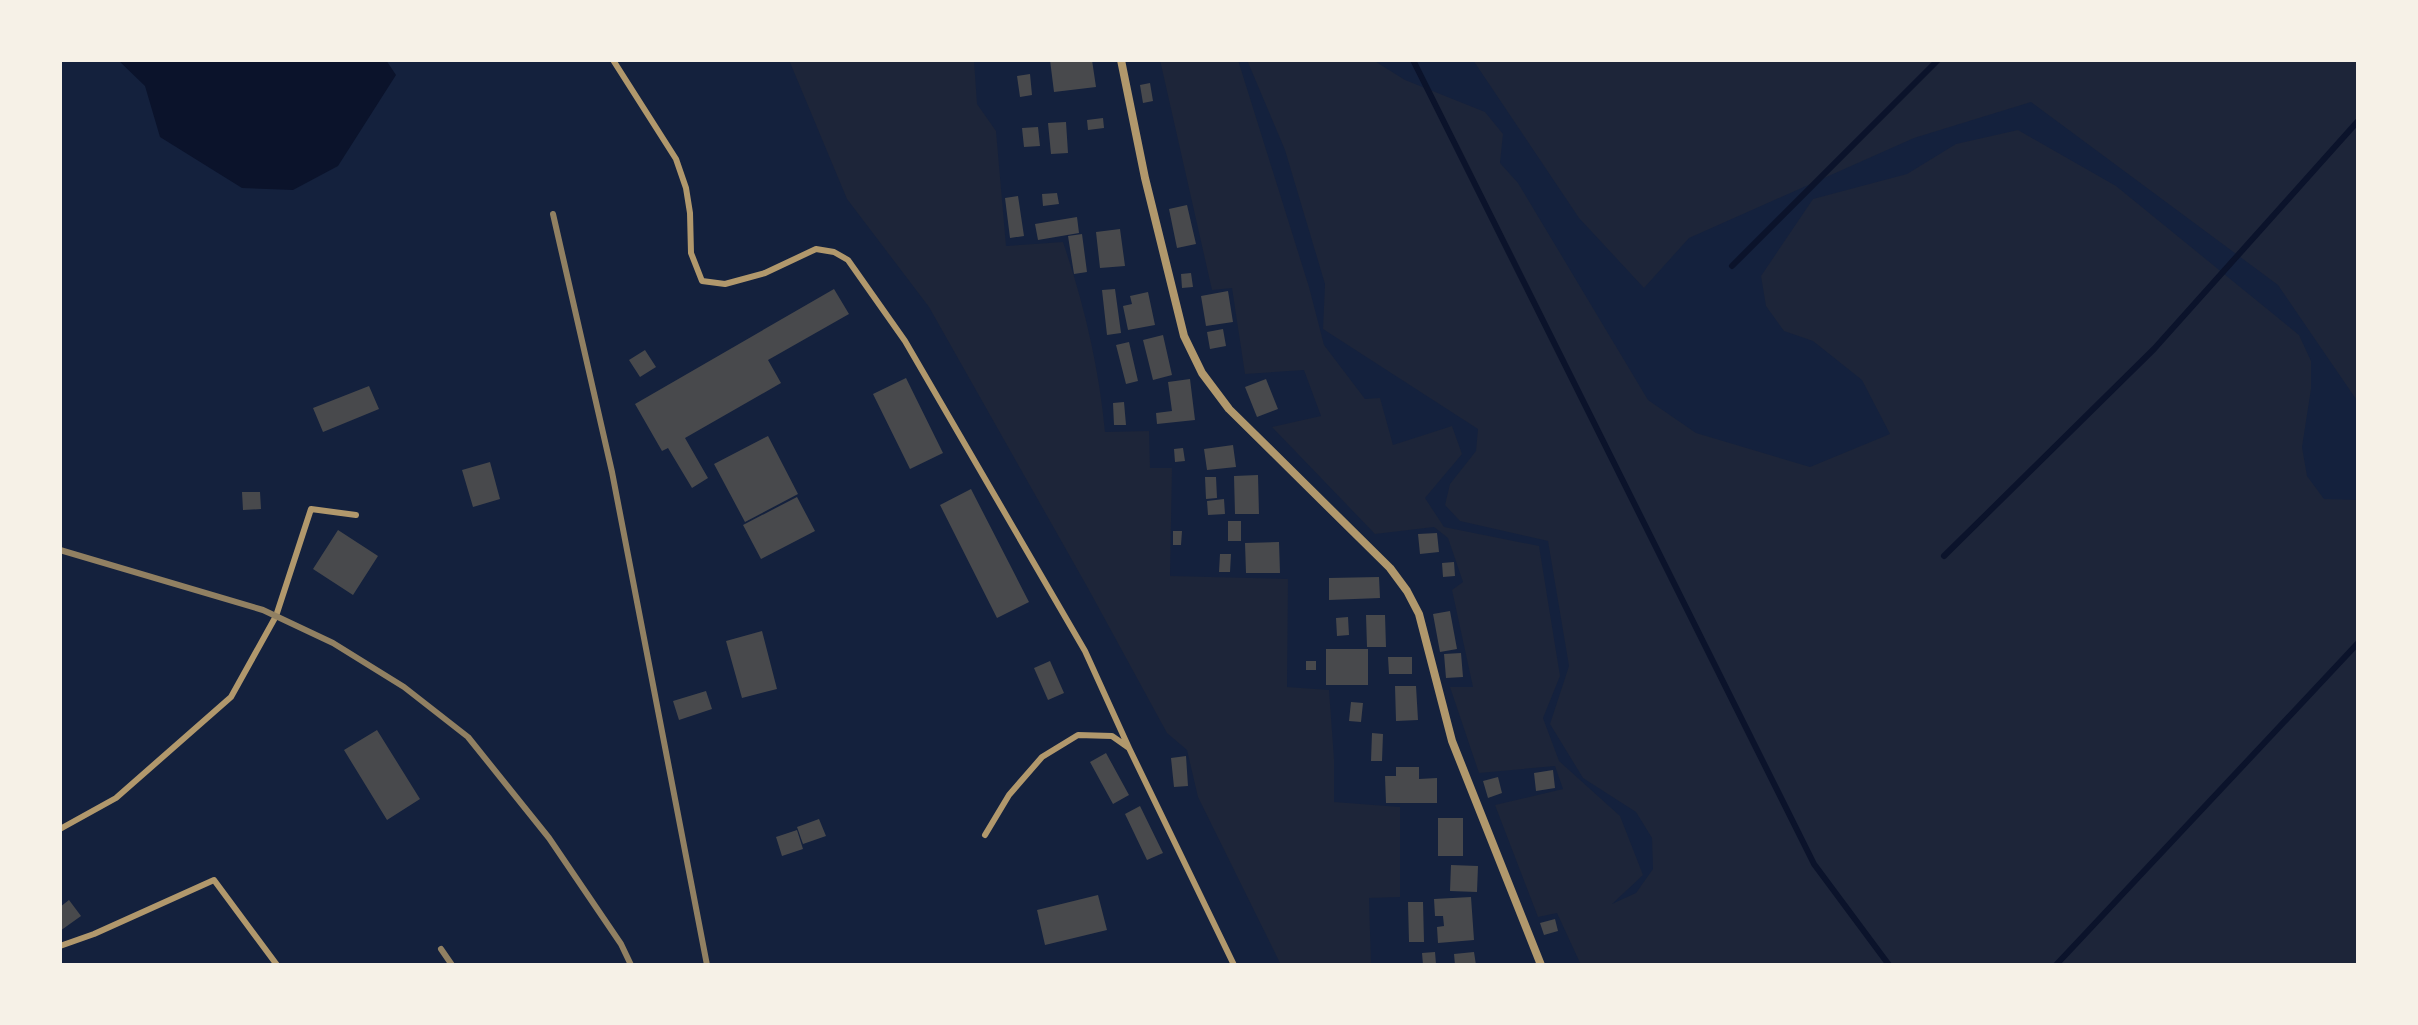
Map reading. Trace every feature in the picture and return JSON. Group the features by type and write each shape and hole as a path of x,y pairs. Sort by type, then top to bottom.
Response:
{"street":[{"path":"1121,60 1184,336 1202,373 1229,409 1390,568 1407,591 1419,614 1433,679 1452,741 1541,965"}],"lane":[{"path":"613,60 676,159 688,201 691,253 702,281 725,284 765,273 816,249 834,252 848,260 905,341 1085,651 1234,965"},
{"path":"60,829 116,798 231,697 276,616 311,509 356,515"},
{"path":"985,835 1009,795 1042,757 1078,735 1112,736 1129,748"},
{"path":"60,946 214,880 277,965"}],"shaded area":[{"path":"118,60 386,60 396,75 338,166 293,190 242,188 160,137 145,86"},
{"path":"789,60 974,60 977,104 996,131 1006,246 1063,242 1090,336 1105,432 1149,431 1150,468 1172,468 1170,576 1288,579 1287,687 1329,690 1334,802 1400,807 1400,897 1369,898 1371,965 1281,965 1198,797 1187,750 1167,733 929,307 847,199"},
{"path":"1160,60 1238,60 1324,345 1365,399 1380,398 1393,445 1452,426 1462,454 1425,498 1444,527 1539,546 1560,676 1543,718 1559,761 1620,816 1643,875 1612,904 1636,893 1653,869 1652,838 1636,812 1583,778 1550,724 1569,666 1548,541 1460,521 1445,505 1450,484 1476,451 1478,429 1323,329 1325,284 1285,150 1247,60 1373,60 1405,80 1485,112 1503,134 1500,163 1518,183 1648,400 1696,433 1810,467 1890,434 1862,380 1813,341 1784,331 1766,306 1761,276 1813,199 1907,174 1956,144 2018,130 2116,186 2299,335 2311,361 2311,389 2302,447 2307,476 2324,499 2358,500 2358,965 1581,965 1557,913 1538,917 1495,805 1563,789 1555,766 1479,773 1450,687 1473,687 1452,590 1463,582 1448,538 1434,527 1375,534 1272,427 1321,416 1304,370 1245,374 1232,288 1212,290"},
{"path":"1473,60 2358,60 2358,402 2278,285 2031,102 1914,138 1689,238 1644,288 1579,218"}],"building":[{"path":"1050,60 1092,60 1096,87 1054,92"},
{"path":"1030,74 1032,95 1020,97 1017,76"},
{"path":"1150,83 1153,101 1143,103 1140,85"},
{"path":"1103,118 1104,128 1088,130 1087,120"},
{"path":"1066,122 1068,153 1051,154 1048,123"},
{"path":"1038,127 1040,146 1024,147 1022,128"},
{"path":"1057,193 1059,204 1043,206 1042,194"},
{"path":"1018,196 1024,236 1010,238 1005,198"},
{"path":"1187,205 1196,244 1177,248 1169,209"},
{"path":"1077,217 1079,233 1038,240 1035,224"},
{"path":"1120,229 1125,266 1100,268 1096,232"},
{"path":"1082,234 1087,272 1074,274 1068,236"},
{"path":"1191,273 1193,287 1182,288 1181,274"},
{"path":"834,289 849,314 768,360 781,383 685,438 708,478 692,488 668,448 662,451 635,404"},
{"path":"1115,289 1121,333 1107,335 1102,290"},
{"path":"1228,291 1233,322 1206,326 1201,296"},
{"path":"1148,292 1155,325 1128,330 1123,306 1132,304 1130,296"},
{"path":"1223,329 1226,346 1210,349 1207,332"},
{"path":"1163,335 1172,375 1153,380 1143,340"},
{"path":"1129,342 1138,381 1126,384 1116,345"},
{"path":"645,350 656,367 640,377 629,360"},
{"path":"906,378 943,453 910,469 873,394"},
{"path":"1190,379 1195,420 1157,424 1156,413 1172,411 1168,382"},
{"path":"1266,379 1278,409 1257,417 1245,387"},
{"path":"369,386 379,409 323,432 313,408"},
{"path":"1124,402 1126,425 1114,425 1113,403"},
{"path":"768,436 798,494 745,522 714,464"},
{"path":"1233,445 1236,467 1207,470 1204,449"},
{"path":"1183,448 1185,461 1175,462 1174,449"},
{"path":"490,462 500,499 473,507 462,470"},
{"path":"1258,475 1259,514 1235,514 1234,476"},
{"path":"1205,477 1216,477 1217,498 1206,499"},
{"path":"971,489 1029,602 997,618 940,505"},
{"path":"242,492 260,492 261,509 243,510"},
{"path":"797,497 815,531 761,559 743,525"},
{"path":"1224,499 1225,514 1208,515 1207,501"},
{"path":"1228,521 1241,521 1241,541 1228,541"},
{"path":"338,530 378,556 353,595 313,569"},
{"path":"1173,531 1182,531 1181,545 1173,545"},
{"path":"1437,533 1439,552 1420,554 1418,534"},
{"path":"1279,542 1280,573 1246,573 1245,543"},
{"path":"1220,554 1231,554 1230,572 1219,572"},
{"path":"1454,562 1455,576 1443,577 1442,563"},
{"path":"1379,577 1380,598 1329,600 1329,578"},
{"path":"1450,611 1457,649 1440,652 1433,614"},
{"path":"1366,615 1385,615 1386,647 1367,647"},
{"path":"1348,617 1349,635 1337,636 1336,618"},
{"path":"762,631 777,689 742,698 726,641"},
{"path":"1326,649 1368,649 1368,685 1326,685"},
{"path":"1461,653 1463,677 1446,678 1444,654"},
{"path":"1388,657 1412,657 1412,674 1389,674"},
{"path":"1050,661 1064,693 1048,700 1034,668"},
{"path":"1306,661 1316,661 1316,670 1306,670"},
{"path":"1395,686 1416,686 1418,720 1396,721"},
{"path":"706,691 712,709 679,720 673,701"},
{"path":"1351,702 1363,703 1361,722 1349,721"},
{"path":"377,730 420,799 387,820 344,750"},
{"path":"1372,733 1383,734 1382,761 1371,761"},
{"path":"1106,753 1129,795 1113,804 1090,762"},
{"path":"1186,756 1188,786 1174,787 1171,758"},
{"path":"1396,767 1419,767 1419,779 1437,778 1437,803 1386,803 1385,776 1396,776"},
{"path":"1553,770 1555,788 1536,791 1534,773"},
{"path":"1498,777 1502,793 1488,798 1483,781"},
{"path":"1140,806 1163,853 1147,860 1125,814"},
{"path":"1438,818 1463,818 1463,856 1438,856"},
{"path":"819,819 826,836 803,844 797,827"},
{"path":"797,830 803,849 782,856 776,837"},
{"path":"1451,865 1478,866 1477,892 1450,891"},
{"path":"1098,895 1107,930 1045,945 1037,910"},
{"path":"1471,897 1474,940 1438,943 1437,927 1444,926 1443,916 1435,916 1434,899"},
{"path":"69,900 81,916 60,931 60,907"},
{"path":"1408,902 1423,902 1424,942 1409,942"},
{"path":"1555,919 1558,931 1544,935 1540,923"},
{"path":"1435,952 1436,964 1423,965 1422,953"},
{"path":"1474,952 1476,965 1455,965 1454,954"}],"waterway":[{"path":"1413,60 1814,864 1889,965"},
{"path":"1732,266 1938,60"},
{"path":"1944,556 2154,349 2358,121"},
{"path":"2056,965 2358,643"}],"railway":[{"path":"553,214 612,472 707,965"},
{"path":"60,550 263,610 333,643 404,687 468,737 549,838 621,944 631,965"},
{"path":"441,949 452,965"}]}
